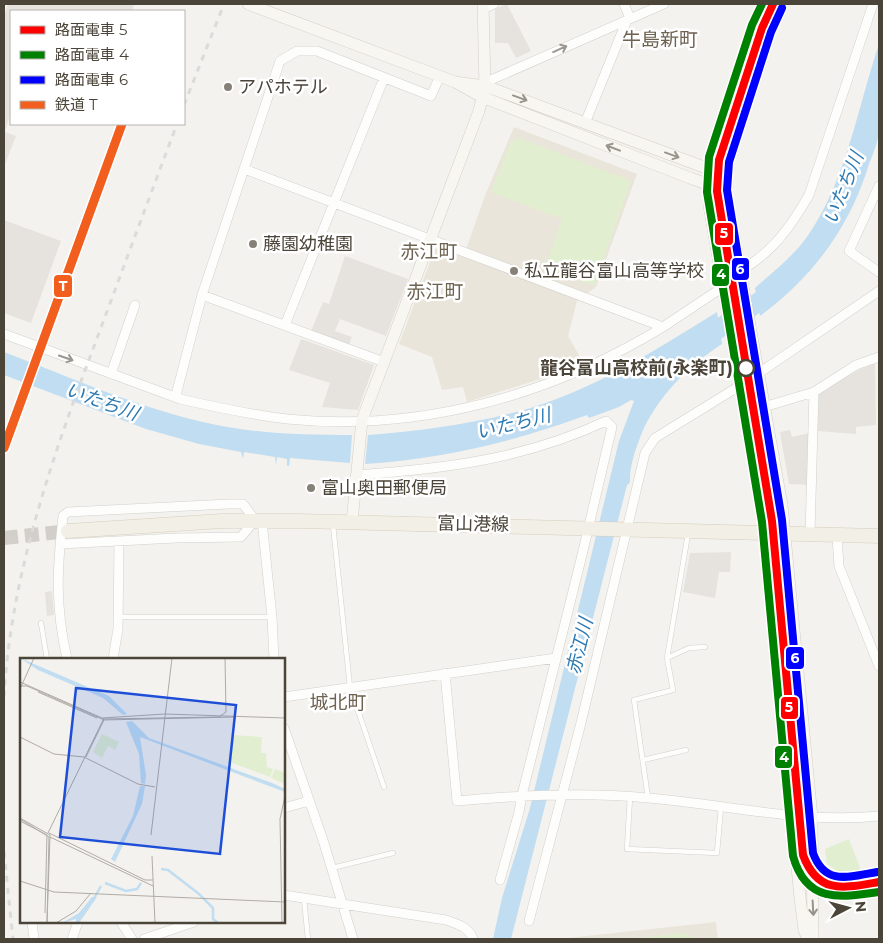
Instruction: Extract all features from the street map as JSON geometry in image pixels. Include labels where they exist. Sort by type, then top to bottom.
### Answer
[{"type":"main road","name":"富山港線","points":[[68,531],[109,527],[258,520],[592,527],[879,536]]},
{"type":"street","points":[[248,4],[455,82],[585,123],[712,170],[724,180]]},
{"type":"street","points":[[352,522],[361,426],[479,112],[484,91],[483,6],[494,4]]},
{"type":"street","points":[[585,123],[629,19],[624,4]]},
{"type":"street","points":[[484,91],[493,79],[664,4]]},
{"type":"street","points":[[765,4],[712,170],[709,184],[709,205],[747,412],[765,533],[804,930],[808,939]]},
{"type":"street","points":[[778,4],[725,162],[724,180],[744,284],[785,534],[812,817],[813,939]]},
{"type":"street","points":[[741,271],[772,249],[793,223],[809,195],[873,4]]},
{"type":"street","points":[[180,399],[176,395],[202,295],[280,61],[298,51],[317,51],[431,96],[440,76]]},
{"type":"street","points":[[286,325],[332,203],[384,78]]},
{"type":"street","points":[[484,91],[709,184],[724,180]]},
{"type":"street","points":[[244,169],[332,203],[432,238],[662,327]]},
{"type":"street","points":[[879,186],[849,251],[879,272]]},
{"type":"street","points":[[759,373],[879,291]]},
{"type":"street","points":[[4,334],[180,399],[238,412],[361,426],[470,408],[572,375],[626,350],[724,292]]},
{"type":"street","points":[[202,295],[384,362]]},
{"type":"street","points":[[111,374],[135,305]]},
{"type":"street","points":[[747,412],[814,392],[856,365],[879,357]]},
{"type":"street","points":[[529,921],[556,796],[645,453],[655,438],[741,386]]},
{"type":"street","points":[[810,534],[814,392]]},
{"type":"street","points":[[356,473],[413,471],[514,456],[574,436],[606,421],[612,427],[592,527],[556,658],[525,795],[500,880]]},
{"type":"street","points":[[67,658],[57,603],[63,516],[68,512],[229,504],[243,504],[258,520],[272,617],[274,658]]},
{"type":"street","points":[[60,544],[241,537],[258,520]]},
{"type":"street","points":[[837,536],[839,566],[879,666]]},
{"type":"street","points":[[113,658],[118,617],[119,541]]},
{"type":"street","points":[[285,697],[556,658]]},
{"type":"street","points":[[445,673],[457,801],[525,795],[630,797],[812,817],[861,818],[879,816]]},
{"type":"street","points":[[285,731],[332,868],[353,939]]},
{"type":"street","points":[[285,808],[309,800]]},
{"type":"street","points":[[285,895],[343,906],[446,920],[460,925],[471,933],[473,939]]},
{"type":"street","points":[[32,923],[34,939]]},
{"type":"street","points":[[72,939],[78,923]]},
{"type":"street","points":[[122,923],[132,939]]},
{"type":"street","points":[[144,939],[191,923]]},
{"type":"lane","points":[[332,521],[350,687],[384,787]]},
{"type":"lane","points":[[648,798],[634,700],[673,690],[666,658],[689,530]]},
{"type":"lane","points":[[118,617],[272,617]]},
{"type":"lane","points":[[41,623],[47,658]]},
{"type":"lane","points":[[666,658],[689,648],[705,647]]},
{"type":"lane","points":[[643,760],[686,750]]},
{"type":"lane","points":[[630,797],[627,849],[717,852],[721,807]]},
{"type":"lane","points":[[332,868],[393,854]]},
{"type":"lane","points":[[304,899],[308,939]]},
{"type":"shaded area","points":[[8,4],[134,4],[132,10],[10,10],[10,115],[5,132],[16,136],[4,167],[4,16]]},
{"type":"shaded area","points":[[507,4],[531,51],[516,58],[508,43],[495,43],[495,9]]},
{"type":"shaded area","name":"私立龍谷富山高等学校","points":[[514,127],[637,174],[596,287],[577,301],[568,336],[583,362],[550,376],[467,402],[463,387],[442,390],[432,357],[399,344],[435,249],[441,247],[464,255],[486,193]]},
{"type":"shaded area","points":[[4,220],[61,241],[31,323],[4,313]]},
{"type":"shaded area","points":[[345,256],[408,279],[386,336],[340,319],[335,331],[352,337],[349,345],[311,331],[323,302],[329,304]]},
{"type":"shaded area","points":[[301,339],[374,365],[358,410],[322,407],[330,383],[289,370]]},
{"type":"shaded area","points":[[875,363],[876,425],[856,427],[856,434],[817,431],[817,394]]},
{"type":"shaded area","points":[[790,430],[792,437],[810,433],[809,485],[789,484],[780,432]]},
{"type":"shaded area","points":[[731,552],[730,572],[719,572],[715,598],[683,592],[690,553]]},
{"type":"shaded area","points":[[52,591],[54,615],[47,616],[45,592]]},
{"type":"shaded area","points":[[716,922],[718,939],[559,939]]},
{"type":"green space","points":[[519,138],[631,181],[594,286],[545,266],[562,219],[491,192],[511,141]]},
{"type":"green space","points":[[849,839],[862,873],[839,872],[827,864],[825,849]]},
{"type":"green space","points":[[687,933],[694,939],[627,939]]},
{"type":"water","name":"いたち川","points":[[879,44],[880,120],[878,139],[861,187],[840,229],[813,267],[797,285],[760,316],[755,288],[784,263],[803,242],[822,212],[833,189],[850,141]]},
{"type":"water","name":"赤江川","points":[[717,312],[722,344],[686,372],[665,395],[647,421],[637,445],[631,466],[630,482],[627,485],[511,939],[493,939],[502,898],[530,808],[619,441],[634,401],[631,400],[619,407],[589,418],[587,415],[531,434],[478,448],[423,458],[365,464],[368,435],[452,426],[534,407],[606,377]]},
{"type":"water","name":"いたち川","points":[[4,352],[133,401],[185,418],[264,432],[352,435],[350,463],[290,458],[289,466],[287,466],[287,459],[277,457],[276,465],[275,457],[244,452],[243,459],[241,452],[199,444],[146,429],[4,375]]},
{"type":"waterway","name":"いたち川","points":[[699,342],[760,301],[778,286]]},
{"type":"tunnel","points":[[4,538],[68,531]]},
{"type":"railway","points":[[185,102],[224,4]]},
{"type":"railway","points":[[4,697],[8,650],[16,603],[26,557],[51,466],[177,125]]},
{"type":"railway","points":[[4,852],[13,939]]},
{"type":"tram line","name":"4","points":[[762,4],[752,25],[709,157],[707,192],[762,522],[793,856],[806,882],[815,890],[838,896],[879,892]]},
{"type":"tram line","name":"5","points":[[773,4],[762,28],[719,160],[717,191],[772,521],[803,855],[809,868],[824,883],[843,887],[879,882]]},
{"type":"tram line","name":"6","points":[[782,8],[771,32],[729,162],[727,190],[782,520],[813,853],[824,871],[831,875],[848,877],[877,872]]},
{"type":"rail line","name":"T","points":[[4,448],[122,125]]},
{"type":"place","name":"アパホテル","points":[[228,87]]},
{"type":"place","name":"藤園幼稚園","points":[[253,244]]},
{"type":"place","name":"私立龍谷富山高等学校","points":[[514,271]]},
{"type":"place","name":"龍谷富山高校前(永楽町)","points":[[746,368]]},
{"type":"place","name":"富山奥田郵便局","points":[[311,488]]},
{"type":"district","name":"牛島新町","points":[[660,39]]},
{"type":"district","name":"赤江町","points":[[429,251]]},
{"type":"district","name":"赤江町","points":[[435,291]]},
{"type":"district","name":"城北町","points":[[338,702]]}]
